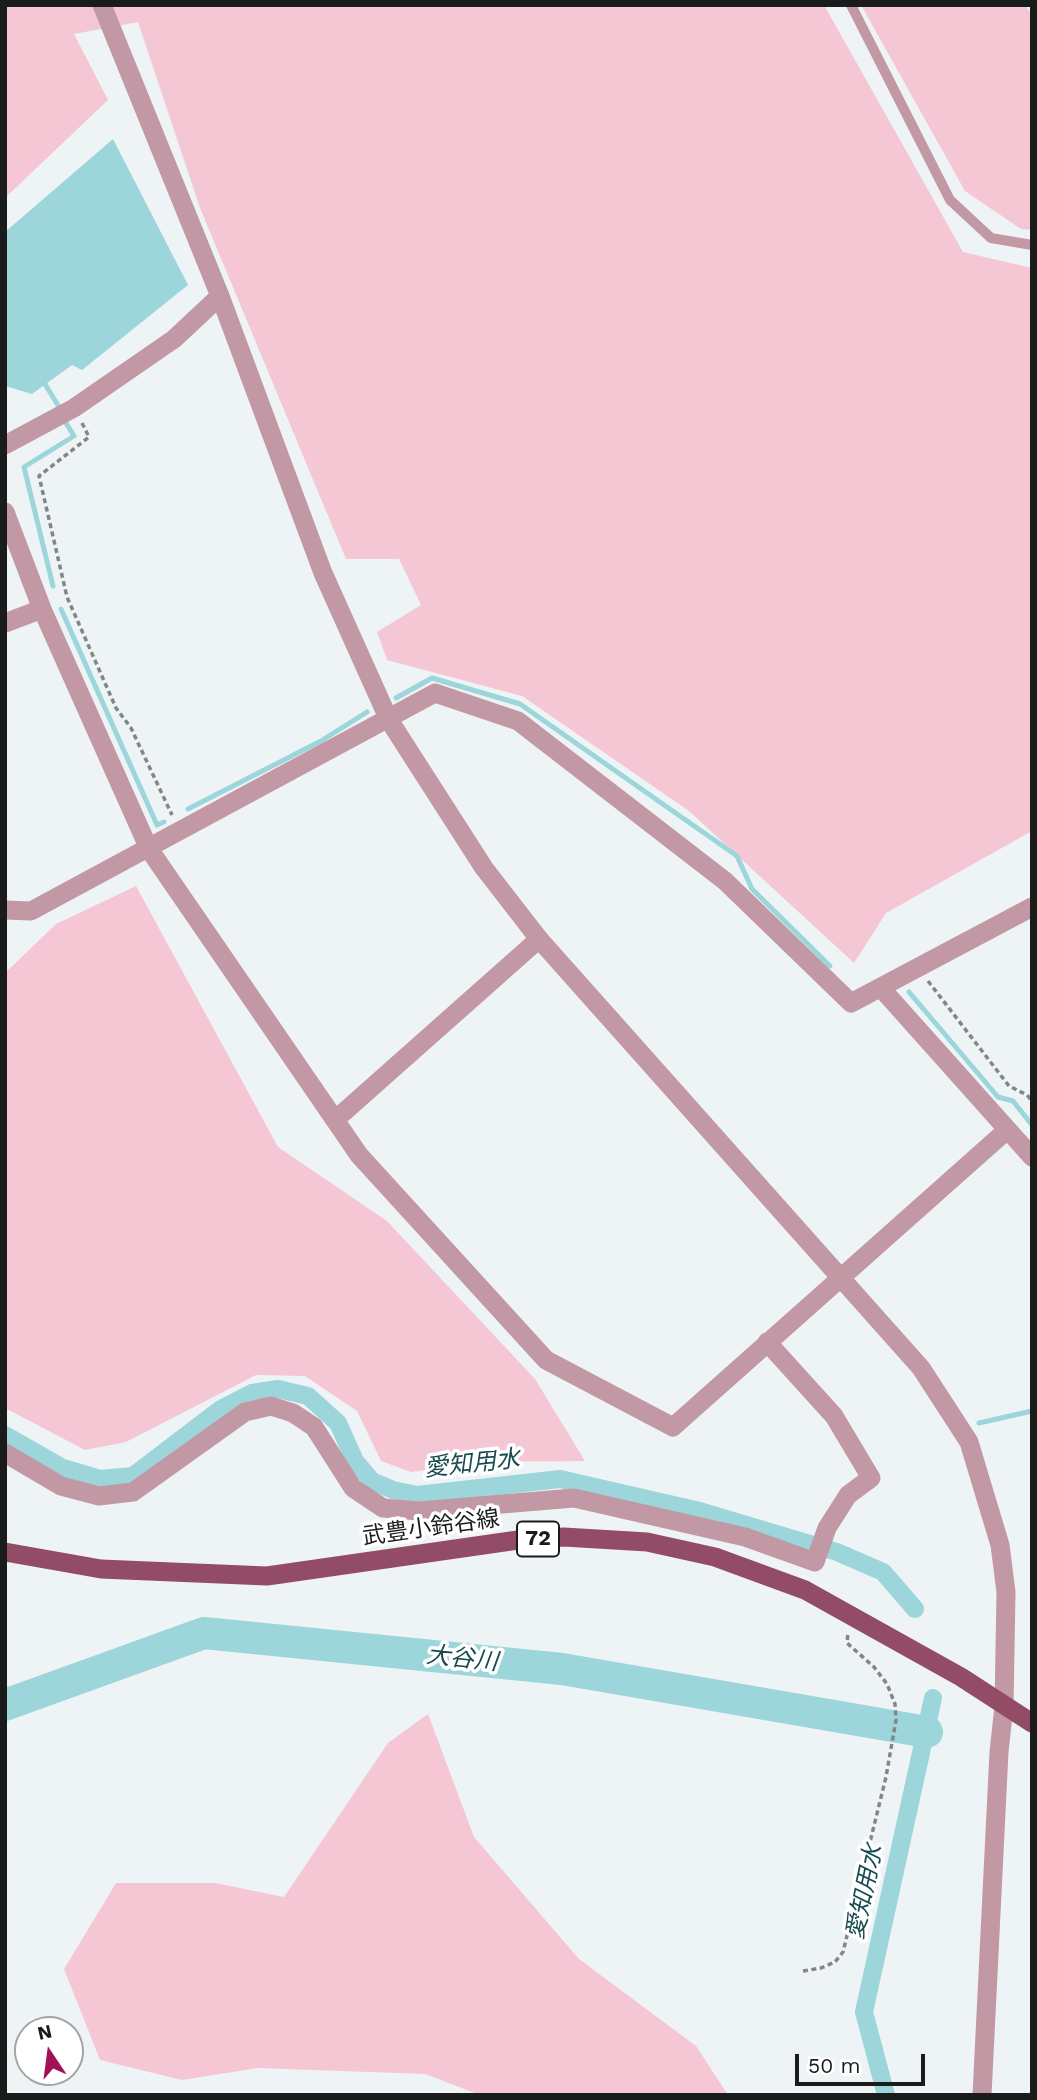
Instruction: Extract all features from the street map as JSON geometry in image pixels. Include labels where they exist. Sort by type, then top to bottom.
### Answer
[{"type":"main road","name":"武豊小鈴谷線","points":[[5,1552],[101,1569],[267,1576],[487,1543],[564,1537],[600,1537],[647,1542],[715,1557],[805,1590],[961,1677],[1032,1723]]},
{"type":"street","points":[[102,5],[220,296],[323,573],[389,720],[484,868],[539,939],[921,1368],[969,1442],[1000,1545],[1006,1592],[1004,1706],[995,1807],[982,2095]]},
{"type":"street","points":[[5,445],[74,408],[174,339],[220,296]]},
{"type":"street","points":[[5,512],[42,609],[149,849],[359,1155],[547,1360],[674,1427],[1006,1130]]},
{"type":"street","points":[[5,623],[42,609]]},
{"type":"street","points":[[5,910],[31,911],[435,693],[519,721],[725,881],[851,1003],[1032,907]]},
{"type":"street","points":[[335,1120],[539,939]]},
{"type":"street","points":[[881,988],[1032,1157]]},
{"type":"street","points":[[5,1453],[61,1486],[99,1496],[133,1492],[245,1412],[271,1406],[293,1413],[314,1427],[353,1488],[383,1508],[419,1511],[574,1498],[745,1537],[815,1562],[824,1534],[848,1495],[871,1478],[834,1416],[767,1342]]},
{"type":"lane","points":[[851,5],[950,200],[991,238],[1032,245]]},
{"type":"path","points":[[74,408],[89,437],[39,476],[67,597],[116,708],[131,728],[180,832]]},
{"type":"path","points":[[918,968],[1009,1086],[1027,1095],[1032,1101]]},
{"type":"path","points":[[803,1971],[835,1962],[843,1952],[886,1777],[896,1720],[895,1704],[887,1684],[874,1667],[846,1643],[846,1636],[855,1618]]},
{"type":"shaded area","points":[[5,5],[824,5],[963,252],[1032,268],[1032,831],[886,913],[854,963],[689,811],[522,696],[387,660],[377,632],[421,605],[399,559],[346,559],[200,208],[138,22],[74,34],[108,100],[5,198]]},
{"type":"shaded area","points":[[861,5],[1026,5],[1032,17],[1032,230],[1021,229],[965,191]]},
{"type":"shaded area","points":[[136,886],[278,1147],[387,1221],[535,1379],[585,1461],[480,1462],[411,1472],[381,1461],[357,1411],[305,1376],[256,1375],[126,1442],[85,1450],[5,1408],[5,973],[56,924]]},
{"type":"shaded area","points":[[428,1714],[474,1837],[579,1959],[696,2046],[728,2095],[480,2095],[425,2074],[258,2068],[182,2080],[100,2060],[64,1969],[116,1883],[215,1883],[284,1897],[388,1743]]},
{"type":"water","points":[[113,139],[188,285],[82,370],[72,365],[32,394],[5,386],[5,232]]},
{"type":"waterway","points":[[45,384],[59,407]]},
{"type":"waterway","points":[[53,586],[24,467],[74,436],[66,423]]},
{"type":"waterway","points":[[61,609],[157,825],[164,822]]},
{"type":"waterway","points":[[396,698],[432,678],[520,704],[737,856],[752,889],[830,966]]},
{"type":"waterway","points":[[188,809],[321,741],[367,712]]},
{"type":"waterway","points":[[909,992],[998,1097],[1013,1101],[1032,1125]]},
{"type":"waterway","name":"愛知用水","points":[[5,1435],[63,1468],[100,1479],[133,1476],[221,1409],[252,1393],[278,1389],[308,1396],[338,1423],[355,1461],[372,1481],[393,1490],[417,1495],[560,1479],[700,1511],[837,1552],[883,1572],[915,1609]]},
{"type":"waterway","points":[[979,1423],[1032,1411]]},
{"type":"waterway","name":"大谷川","points":[[5,1705],[204,1633],[562,1669],[927,1732]]},
{"type":"waterway","name":"愛知用水","points":[[886,2095],[864,2012],[933,1698]]}]
